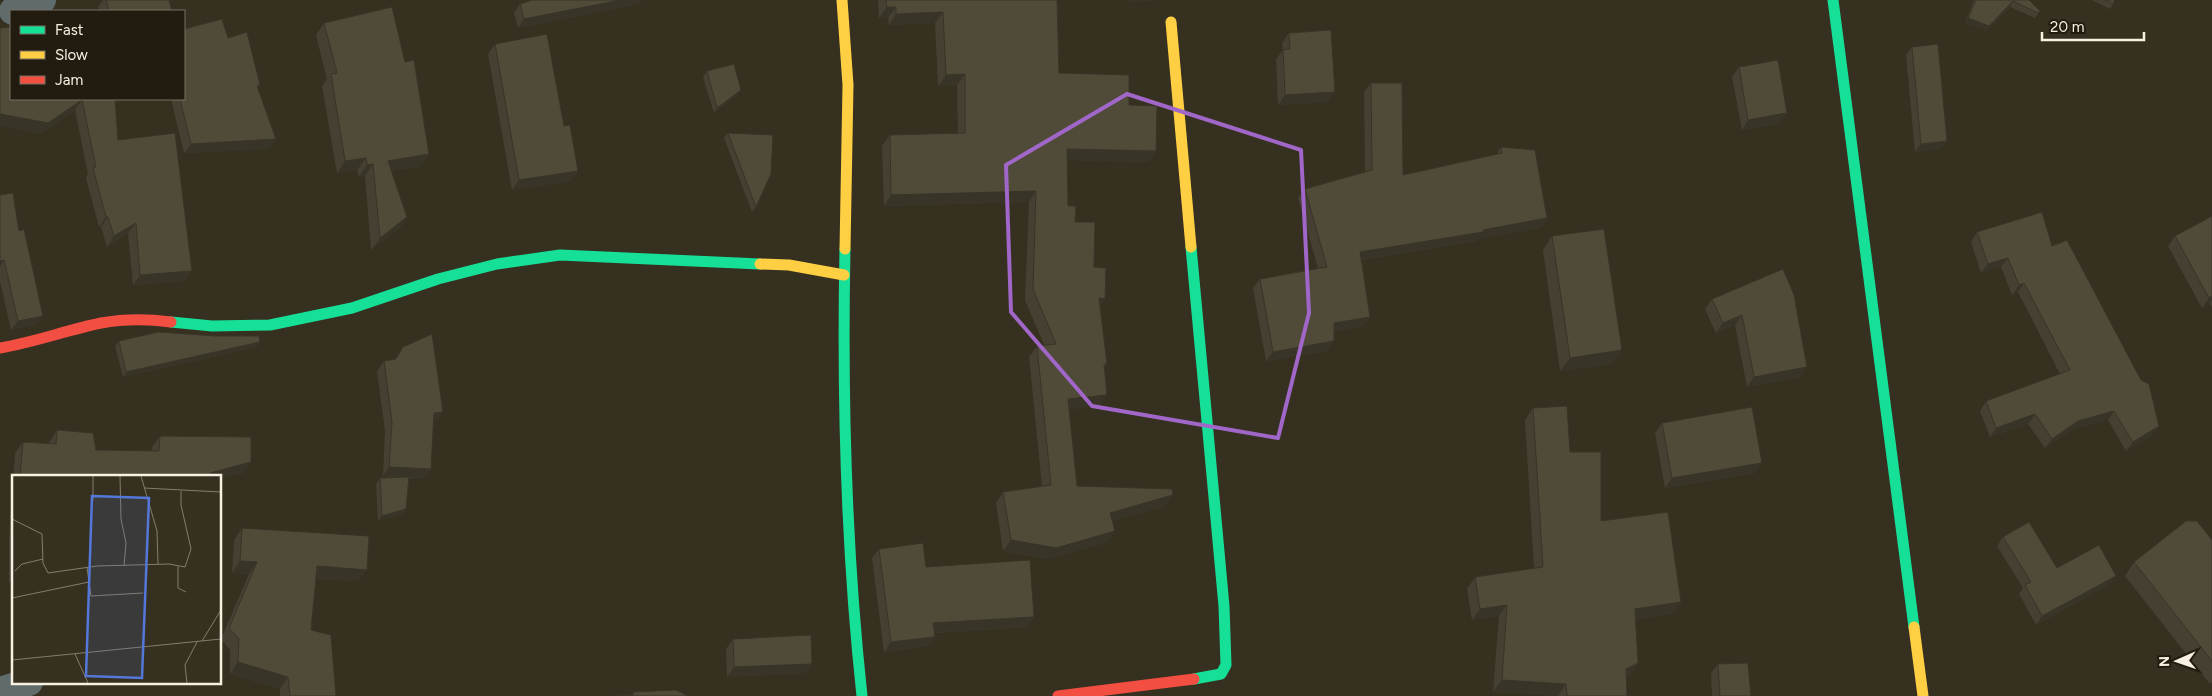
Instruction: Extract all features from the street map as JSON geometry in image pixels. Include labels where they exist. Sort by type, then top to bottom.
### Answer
[{"type":"street","points":[[17,10],[42,0]]},
{"type":"street","points":[[842,0],[848,85],[843,361],[852,604],[862,696]]},
{"type":"street","points":[[1833,0],[1924,696]]},
{"type":"street","points":[[1058,696],[1208,678],[1220,674],[1226,665],[1224,606],[1170,22]]},
{"type":"street","points":[[0,348],[31,343],[102,323],[155,320],[212,326],[270,325],[352,308],[438,279],[497,264],[560,255],[789,265],[844,275]]},
{"type":"street","points":[[0,691],[23,684]]},
{"type":"highlighted area","points":[[1127,94],[1301,150],[1309,313],[1278,438],[1092,406],[1011,312],[1006,165]]},
{"type":"building","points":[[106,0],[169,0],[172,10],[109,10]]},
{"type":"building","points":[[532,0],[621,0],[524,19],[520,4]]},
{"type":"building","points":[[886,0],[1057,0],[1059,73],[1129,75],[1129,105],[1157,106],[1156,151],[1067,149],[1068,206],[1076,206],[1075,222],[1095,222],[1094,267],[1106,268],[1105,299],[1099,298],[1107,364],[1104,364],[1107,395],[1068,399],[1077,486],[1172,489],[1173,495],[1110,513],[1115,531],[1056,548],[1011,540],[1003,492],[1051,485],[1037,346],[1056,344],[1033,289],[1036,191],[891,195],[890,135],[965,133],[965,74],[946,75],[943,12],[896,14],[896,7],[887,7]]},
{"type":"building","points":[[1976,0],[2029,0],[2040,11],[2038,13],[2013,1],[1989,26],[1968,18]]},
{"type":"building","points":[[2105,0],[2115,0],[2113,4]]},
{"type":"building","points":[[392,7],[405,62],[414,60],[429,154],[388,161],[407,217],[380,238],[373,164],[367,165],[366,158],[345,161],[331,74],[337,73],[324,23]]},
{"type":"building","points":[[222,19],[228,38],[247,32],[260,85],[257,86],[276,139],[191,144],[180,100],[185,100],[185,29]]},
{"type":"building","points":[[10,27],[10,100],[82,100],[48,123],[0,114],[0,28]]},
{"type":"building","points":[[1331,30],[1335,92],[1285,95],[1283,50],[1290,49],[1289,33]]},
{"type":"building","points":[[547,34],[564,126],[570,125],[578,171],[519,180],[495,44]]},
{"type":"building","points":[[1938,44],[1947,141],[1921,144],[1912,47]]},
{"type":"building","points":[[1778,60],[1787,113],[1748,120],[1739,67]]},
{"type":"building","points":[[734,64],[741,90],[717,108],[707,71]]},
{"type":"building","points":[[1371,83],[1402,83],[1403,175],[1502,153],[1501,147],[1535,150],[1547,218],[1483,230],[1483,232],[1360,252],[1370,317],[1334,323],[1334,341],[1273,352],[1260,279],[1327,267],[1305,189],[1372,170]]},
{"type":"building","points":[[82,100],[115,100],[118,140],[175,133],[192,271],[140,275],[136,223],[114,236],[108,217],[106,217],[93,168],[96,167]]},
{"type":"building","points":[[728,133],[773,135],[771,174],[756,207]]},
{"type":"building","points":[[13,193],[19,231],[24,229],[43,316],[18,321],[4,260],[0,261],[0,195]]},
{"type":"building","points":[[2042,212],[2052,246],[2067,240],[2141,380],[2149,384],[2159,426],[2133,442],[2114,411],[2078,421],[2052,439],[2035,414],[1996,428],[1986,401],[2070,370],[2024,283],[2019,285],[2008,258],[1988,264],[1977,232]]},
{"type":"building","points":[[2212,216],[2212,296],[2209,298],[2175,236]]},
{"type":"building","points":[[1604,229],[1622,350],[1570,358],[1552,236]]},
{"type":"building","points":[[1783,269],[1794,295],[1807,367],[1754,377],[1742,315],[1723,323],[1712,299]]},
{"type":"building","points":[[158,332],[216,336],[259,336],[260,342],[126,372],[119,341]]},
{"type":"building","points":[[432,334],[443,412],[434,413],[431,469],[389,467],[392,422],[384,361],[396,359],[403,347]]},
{"type":"building","points":[[1567,406],[1570,452],[1601,452],[1601,521],[1668,512],[1681,602],[1635,609],[1638,663],[1626,669],[1627,696],[1567,696],[1566,684],[1502,680],[1507,605],[1480,609],[1475,577],[1543,567],[1533,408]]},
{"type":"building","points":[[1752,407],[1762,463],[1672,478],[1662,423]]},
{"type":"building","points":[[57,430],[93,433],[96,450],[159,451],[160,436],[251,437],[251,462],[210,473],[210,475],[20,475],[23,442],[56,444]]},
{"type":"building","points":[[409,477],[406,509],[382,516],[380,478]]},
{"type":"building","points":[[2186,521],[2197,521],[2212,540],[2212,661],[2134,562]]},
{"type":"building","points":[[2029,522],[2057,568],[2099,545],[2116,576],[2042,616],[2025,585],[2031,582],[2003,537]]},
{"type":"building","points":[[242,528],[369,536],[367,570],[317,566],[311,630],[331,635],[336,696],[290,696],[288,677],[238,662],[239,639],[229,628],[257,562],[240,561]]},
{"type":"building","points":[[923,543],[926,567],[1030,560],[1034,617],[933,623],[935,637],[891,642],[879,549]]},
{"type":"building","points":[[811,635],[812,664],[734,667],[733,639]]},
{"type":"building","points":[[1748,663],[1751,696],[1720,696],[1718,664]]},
{"type":"building","points":[[676,690],[688,696],[613,696],[633,695],[633,692]]},
{"type":"traffic: fast","points":[[1833,0],[1914,627]]},
{"type":"traffic: fast","points":[[1191,247],[1224,606],[1226,665],[1221,674],[1194,679]]},
{"type":"traffic: fast","points":[[845,249],[846,473],[852,585],[862,696]]},
{"type":"traffic: fast","points":[[171,322],[212,326],[270,325],[352,308],[438,279],[497,264],[560,255],[760,264]]},
{"type":"traffic: slow","points":[[842,0],[848,85],[845,249]]},
{"type":"traffic: slow","points":[[1171,22],[1191,247]]},
{"type":"traffic: slow","points":[[760,264],[789,265],[844,275]]},
{"type":"traffic: slow","points":[[1914,627],[1923,696]]},
{"type":"traffic: jam","points":[[0,348],[109,322],[136,320],[171,322]]},
{"type":"traffic: jam","points":[[1058,696],[1194,679]]}]
